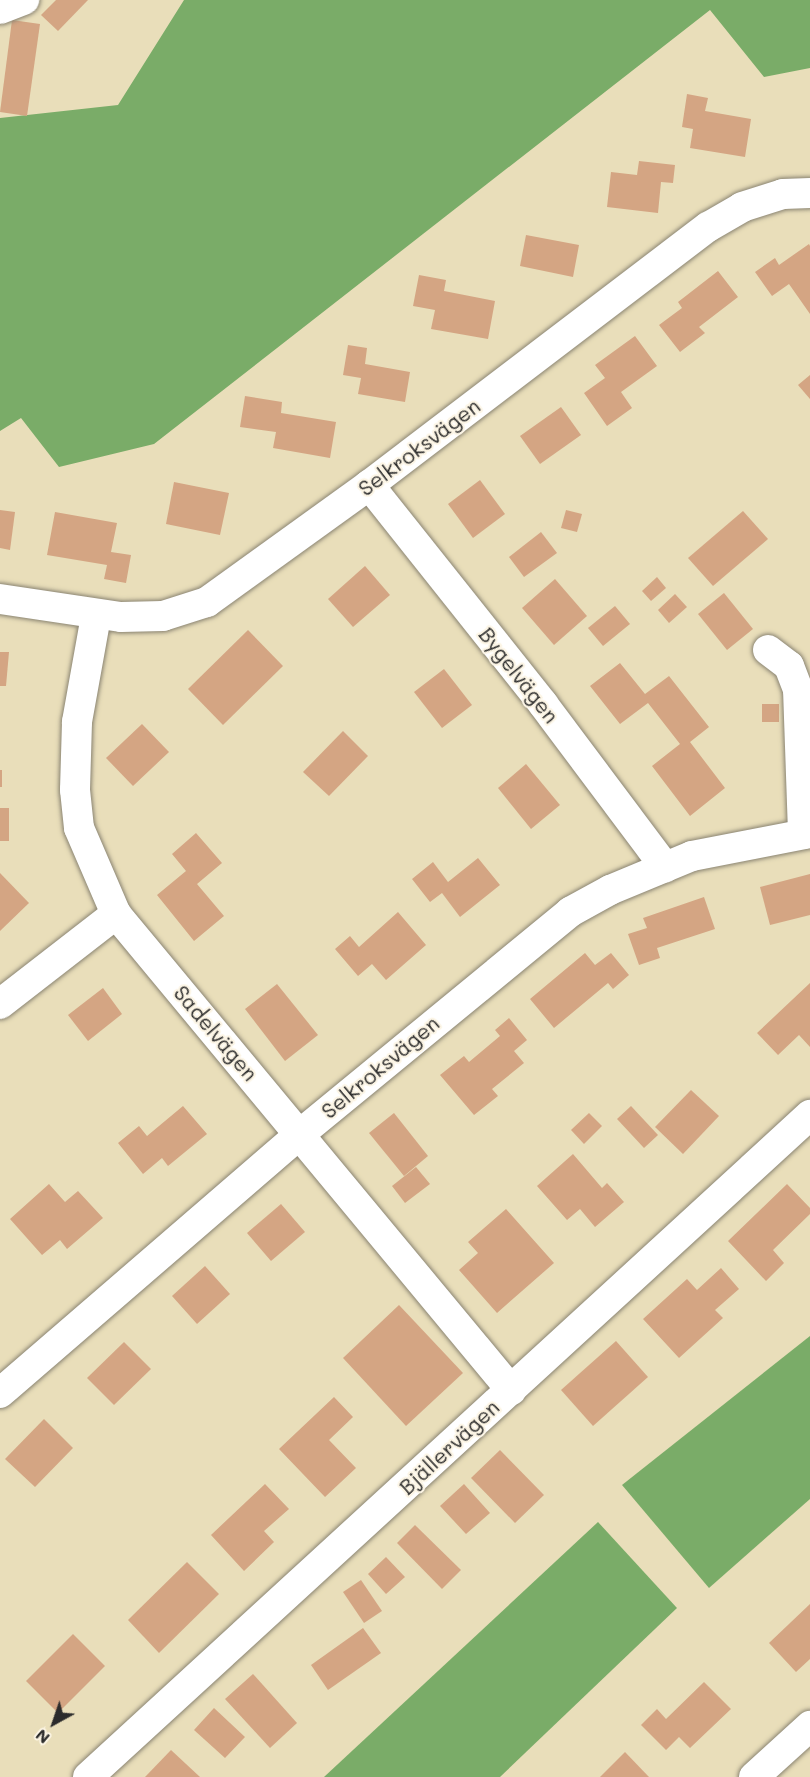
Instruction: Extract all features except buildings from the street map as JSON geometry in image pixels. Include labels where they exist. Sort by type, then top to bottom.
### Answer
[{"type":"street","points":[[0,9],[24,0]]},
{"type":"street","name":"Selkroksvägen","points":[[0,599],[96,616],[163,616],[207,602],[369,485],[708,227],[742,207],[783,194],[810,193]]},
{"type":"street","name":"Bygelvägen","points":[[369,485],[543,704],[665,867]]},
{"type":"street","name":"Sadelvägen","points":[[96,616],[78,722],[75,790],[79,828],[116,914],[511,1390]]},
{"type":"street","points":[[768,650],[789,666],[798,689],[806,833]]},
{"type":"street","name":"Selkroksvägen","points":[[0,1393],[300,1134],[539,934],[610,890],[692,856],[806,833]]},
{"type":"street","points":[[0,1004],[116,914]]},
{"type":"street","name":"Bjällervägen","points":[[88,1777],[810,1115]]},
{"type":"street","points":[[754,1777],[810,1726]]},
{"type":"green space","points":[[184,0],[810,0],[810,68],[764,77],[710,10],[154,444],[59,467],[21,418],[0,431],[0,118],[118,105]]},
{"type":"green space","points":[[810,1336],[810,1499],[709,1588],[622,1485]]},
{"type":"green space","points":[[598,1522],[677,1608],[500,1777],[324,1777]]}]
